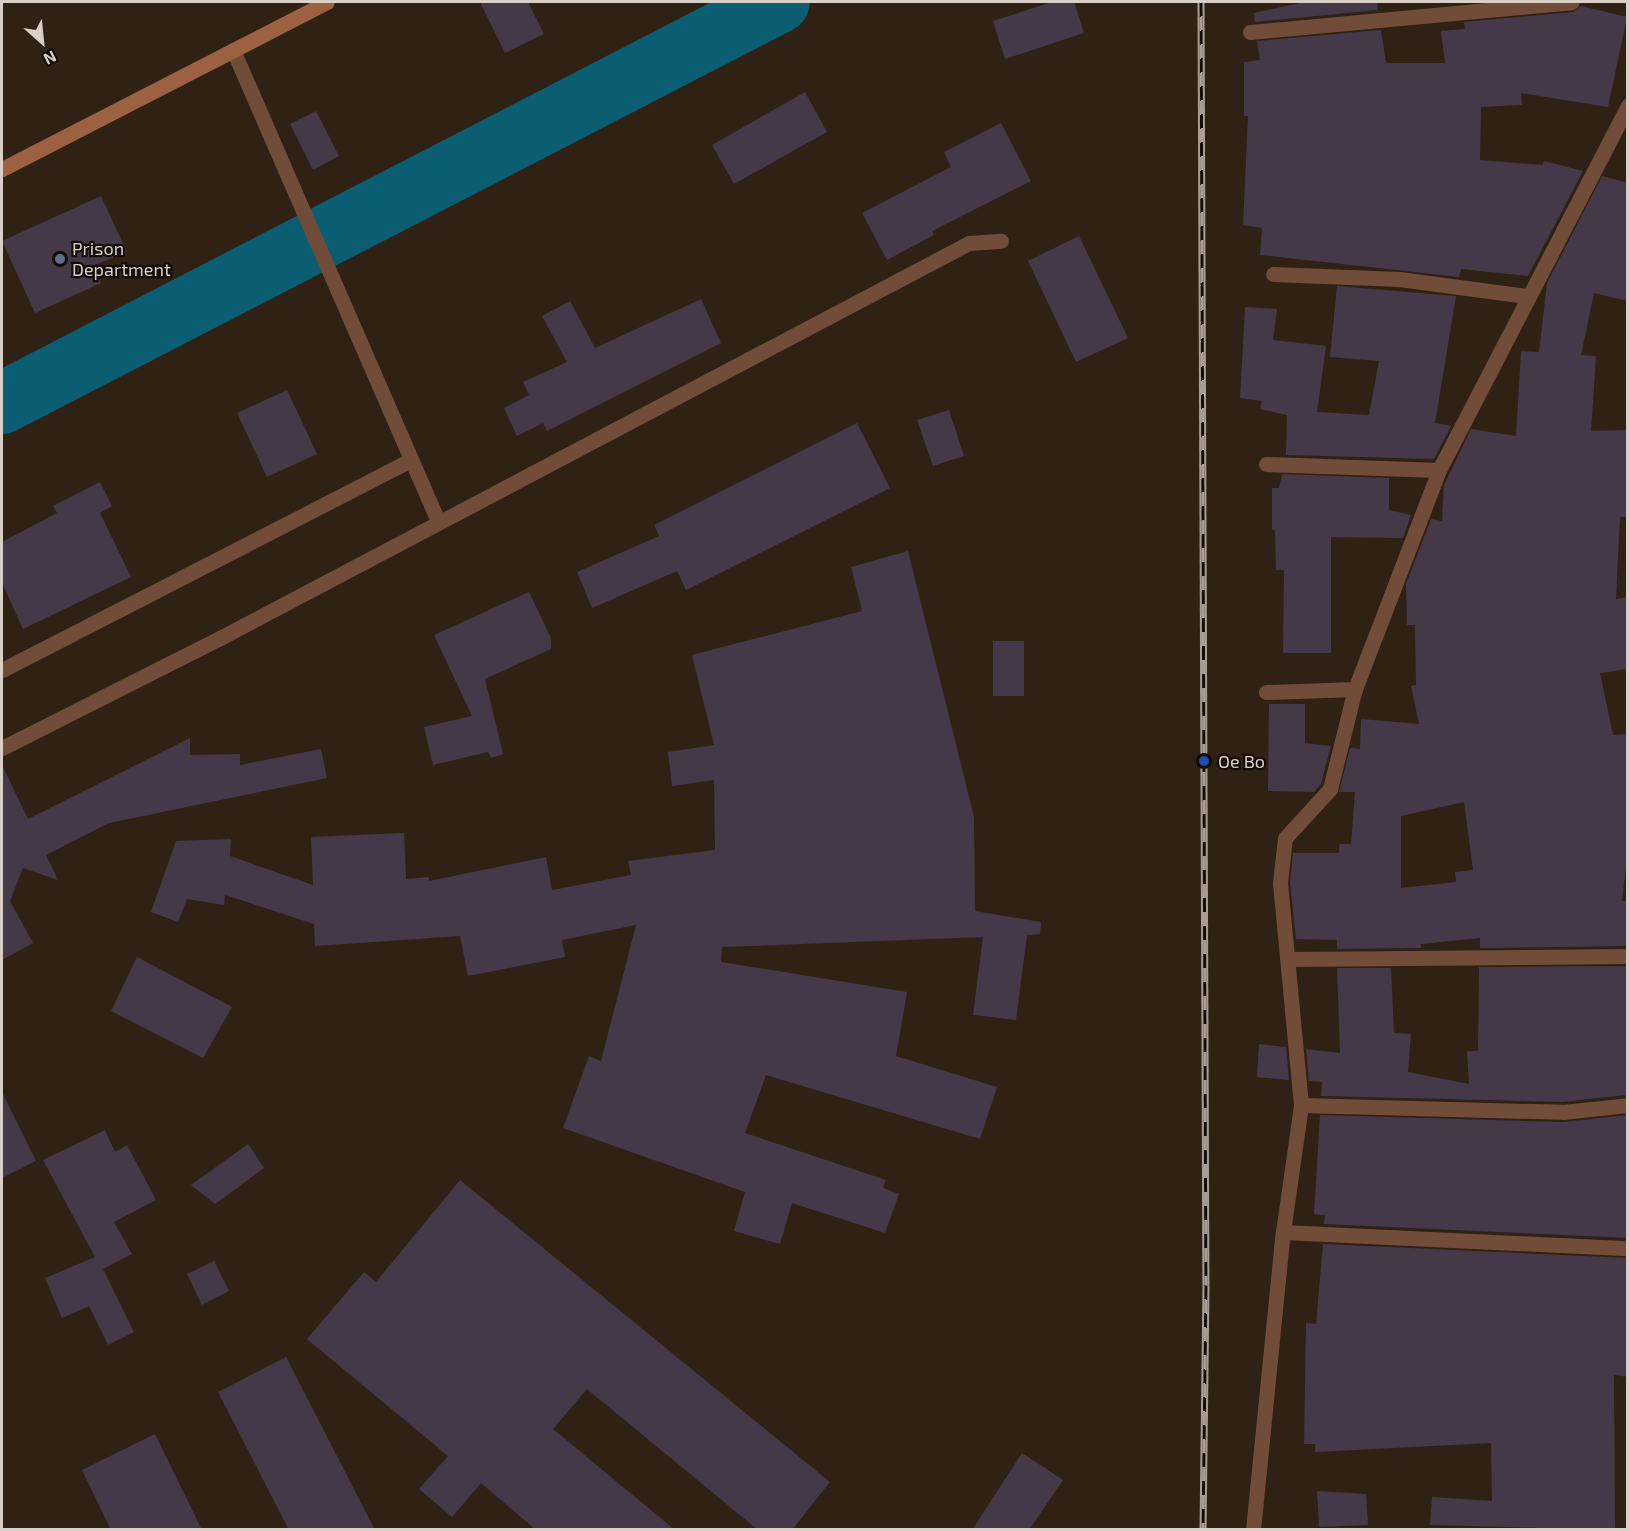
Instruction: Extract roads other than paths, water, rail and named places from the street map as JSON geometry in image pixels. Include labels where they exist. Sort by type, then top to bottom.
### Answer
[{"type":"street","points":[[2,169],[327,2]]},
{"type":"street","points":[[1250,32],[1572,2]]},
{"type":"street","points":[[233,50],[438,521]]},
{"type":"street","points":[[1253,1530],[1283,1232],[1301,1105],[1289,959],[1280,883],[1285,838],[1330,789],[1355,688],[1439,470],[1527,296],[1628,105]]},
{"type":"street","points":[[2,748],[969,243],[1001,241]]},
{"type":"street","points":[[1273,274],[1399,279],[1527,296]]},
{"type":"street","points":[[2,670],[411,460]]},
{"type":"street","points":[[1266,464],[1439,470]]},
{"type":"street","points":[[1266,692],[1355,688]]},
{"type":"street","points":[[1289,959],[1628,956]]},
{"type":"street","points":[[1301,1105],[1563,1112],[1628,1106]]},
{"type":"street","points":[[1283,1232],[1628,1248]]},
{"type":"waterway","points":[[2,403],[779,2]]},
{"type":"railway","points":[[1201,2],[1206,1285],[1203,1530]]},
{"type":"place","name":"Prison Department","points":[[60,259]]},
{"type":"place","name":"Oe Bo","points":[[1204,761]]}]
